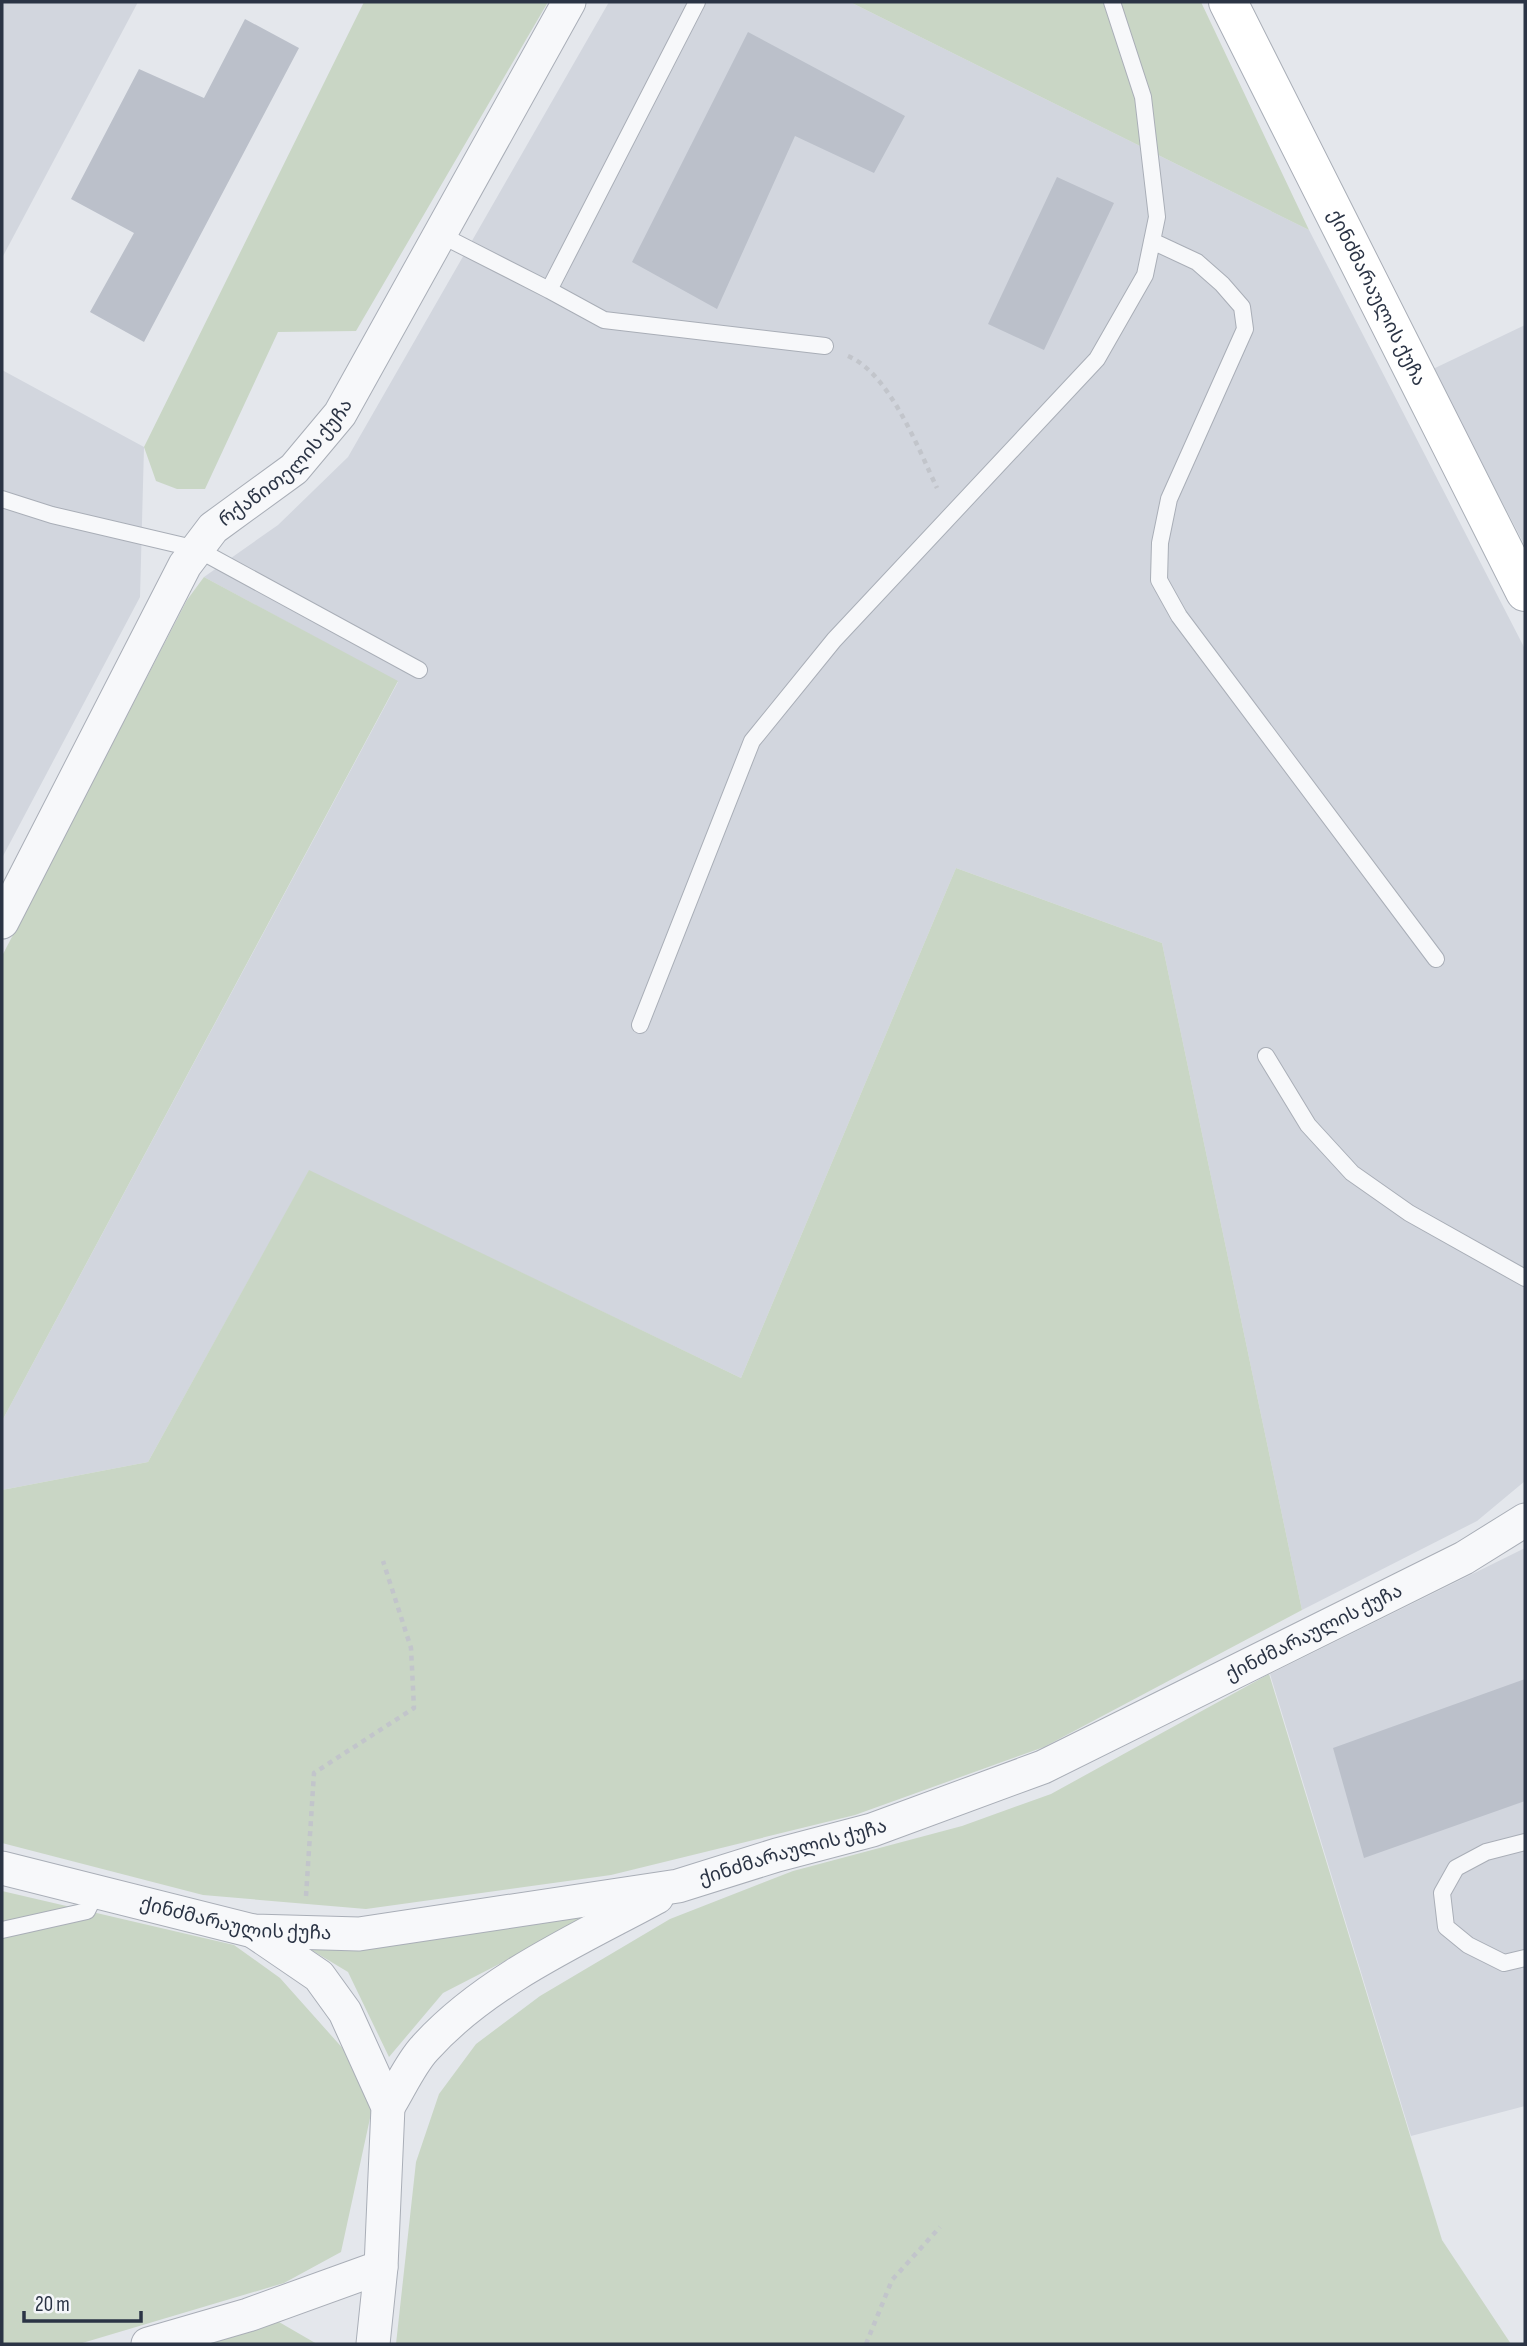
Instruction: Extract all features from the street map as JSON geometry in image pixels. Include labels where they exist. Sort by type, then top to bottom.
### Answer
[{"type":"main road","name":"ქინძმარაულის ქუჩა","points":[[1228,2],[1525,592]]},
{"type":"street","name":"რქაწითელის ქუჩა","points":[[2,922],[185,565],[213,528],[294,469],[340,414],[569,2]]},
{"type":"street","name":"ქინძმარაულის ქუჩა","points":[[2,1868],[253,1931],[359,1934],[678,1886],[777,1855],[872,1830],[1043,1767],[1464,1558],[1525,1520]]},
{"type":"street","points":[[388,2107],[424,2049],[467,2008],[543,1959],[678,1886]]},
{"type":"street","points":[[253,1931],[319,1976],[345,2012],[388,2107],[381,2267],[373,2344]]},
{"type":"street","points":[[148,2344],[248,2315],[381,2267]]},
{"type":"lane","points":[[549,290],[697,2]]},
{"type":"lane","points":[[640,1025],[752,741],[834,640],[1097,359],[1145,275],[1157,217],[1143,97],[1112,2]]},
{"type":"lane","points":[[439,234],[604,320],[825,346]]},
{"type":"lane","points":[[1152,242],[1197,262],[1222,284],[1242,307],[1245,329],[1169,499],[1160,543],[1158,580],[1179,616],[1436,958]]},
{"type":"lane","points":[[2,499],[52,515],[197,549],[419,670]]},
{"type":"lane","points":[[1266,1056],[1308,1125],[1352,1173],[1409,1213],[1525,1278]]},
{"type":"lane","points":[[1525,1842],[1486,1852],[1456,1868],[1442,1894],[1447,1927],[1468,1945],[1504,1963],[1525,1958]]},
{"type":"lane","points":[[2,1930],[87,1911],[97,1891]]},
{"type":"path","points":[[825,346],[858,361],[897,402],[950,516]]},
{"type":"path","points":[[304,1932],[314,1773],[414,1708],[411,1648],[383,1561]]},
{"type":"path","points":[[866,2344],[892,2280],[940,2227]]},
{"type":"shaded area","points":[[2,2],[138,2],[2,258]]},
{"type":"shaded area","points":[[609,2],[850,2],[1309,230],[1525,649],[1525,1481],[1477,1521],[1302,1610],[1162,943],[956,868],[741,1378],[309,1171],[148,1462],[2,1490],[2,1421],[398,682],[204,577],[278,525],[348,457]]},
{"type":"shaded area","points":[[1525,325],[1525,546],[1433,369]]},
{"type":"shaded area","points":[[2,370],[144,447],[140,597],[2,858]]},
{"type":"shaded area","points":[[1525,1548],[1525,2106],[1411,2136],[1270,1674]]},
{"type":"green space","points":[[364,2],[548,2],[356,331],[278,332],[205,489],[177,489],[156,481],[144,447]]},
{"type":"green space","points":[[850,2],[1201,2],[1309,230]]},
{"type":"green space","points":[[204,577],[398,681],[2,1421],[2,956],[187,600]]},
{"type":"green space","points":[[956,868],[1162,943],[1302,1610],[1044,1747],[855,1815],[611,1875],[366,1909],[203,1895],[2,1843],[2,1490],[148,1462],[309,1170],[741,1378]]},
{"type":"green space","points":[[1269,1674],[1442,2240],[1511,2344],[396,2344],[416,2162],[439,2094],[476,2044],[540,1996],[670,1919],[793,1871],[962,1826],[1051,1794]]},
{"type":"green space","points":[[2,1891],[234,1945],[280,1978],[346,2052],[372,2109],[341,2252],[284,2283],[79,2344],[2,2344]]},
{"type":"green space","points":[[614,1905],[443,1993],[389,2057],[348,1972],[308,1948]]},
{"type":"green space","points":[[279,2322],[317,2344],[209,2344]]},
{"type":"building","points":[[245,19],[299,48],[144,342],[90,312],[134,233],[71,199],[139,69],[204,98]]},
{"type":"building","points":[[748,32],[905,116],[874,173],[795,136],[717,309],[632,262]]},
{"type":"building","points":[[1057,177],[1114,203],[1044,350],[988,324]]},
{"type":"building","points":[[1525,1679],[1525,1801],[1364,1858],[1333,1748]]}]
